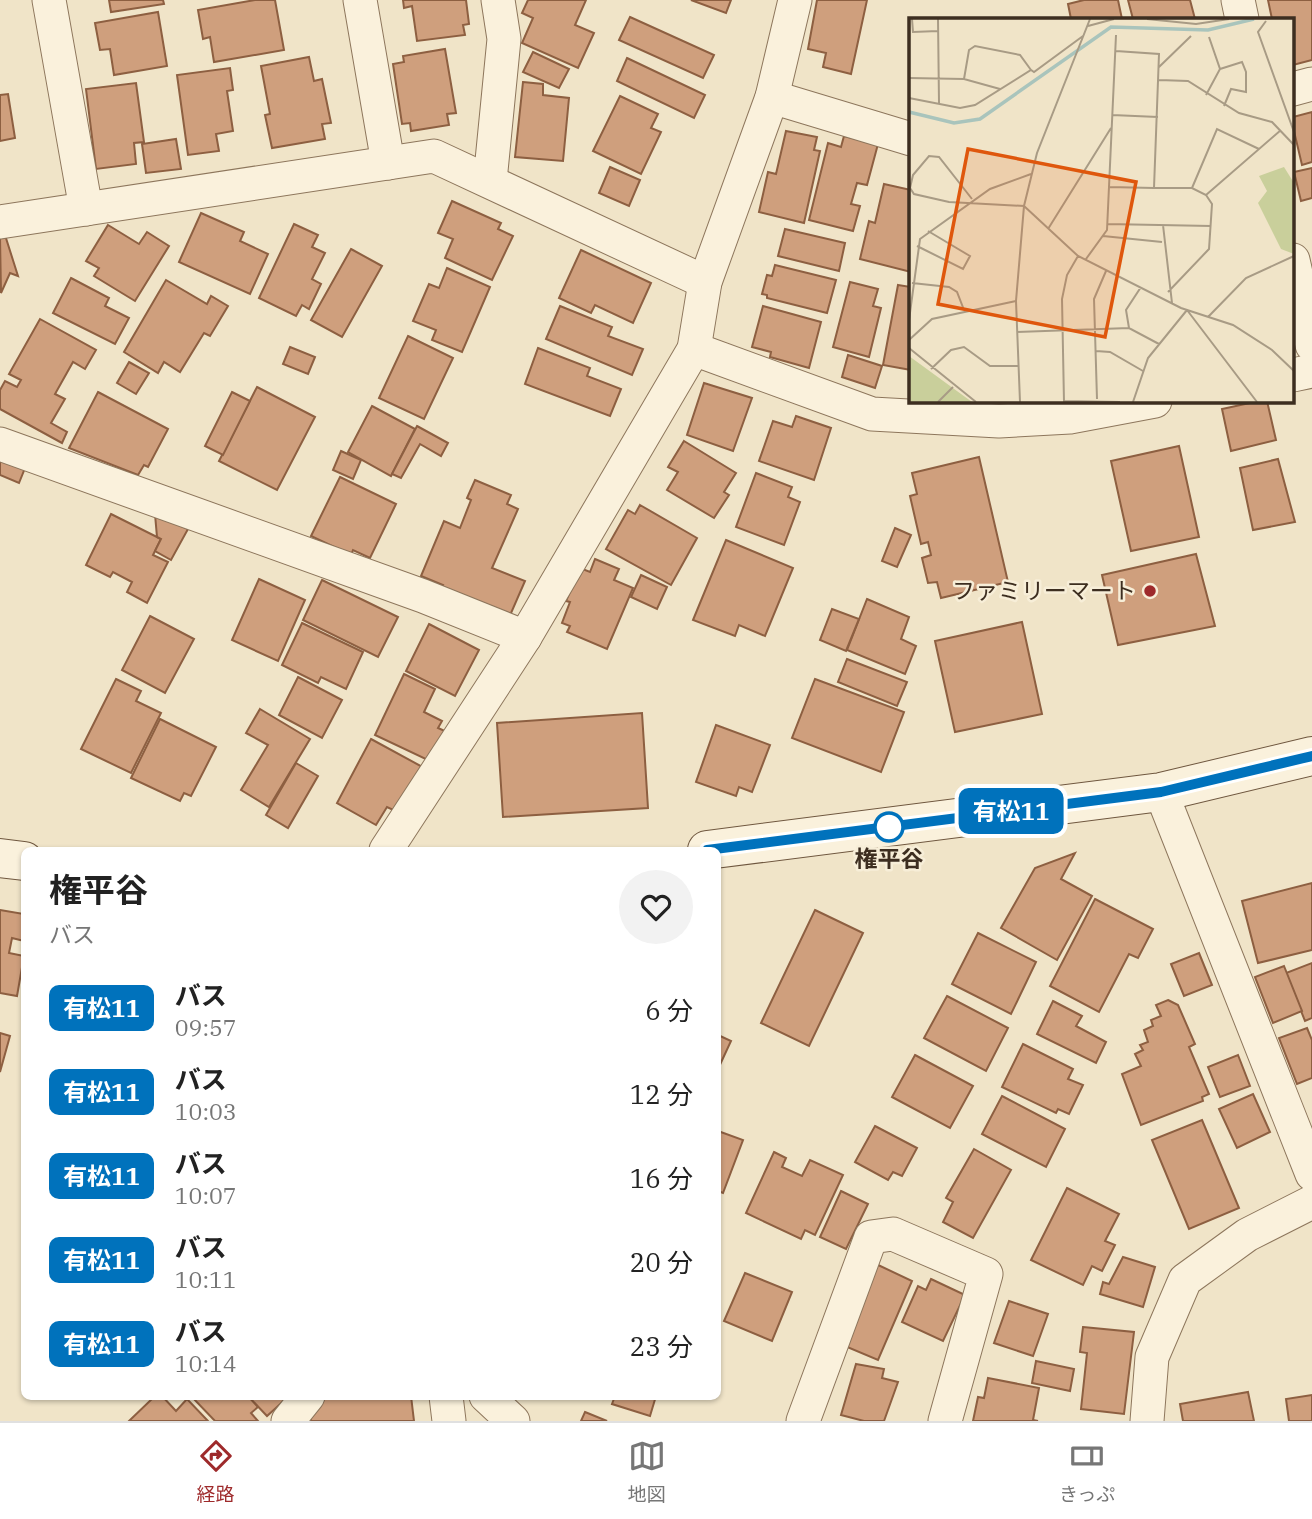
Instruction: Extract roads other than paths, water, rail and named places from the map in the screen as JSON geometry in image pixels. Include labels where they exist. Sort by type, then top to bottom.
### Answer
[{"type":"main road","points":[[721,848],[1161,792],[1312,756]]},
{"type":"main road","points":[[0,858],[21,861]]},
{"type":"street","points":[[49,0],[86,209]]},
{"type":"street","points":[[360,0],[388,163]]},
{"type":"street","points":[[490,181],[504,39],[498,0]]},
{"type":"street","points":[[388,847],[525,637],[694,349],[705,282],[772,97],[795,0]]},
{"type":"street","points":[[1238,0],[1242,18]]},
{"type":"street","points":[[1294,89],[1312,84]]},
{"type":"street","points":[[772,97],[909,138]]},
{"type":"street","points":[[0,222],[434,156],[705,282]]},
{"type":"street","points":[[1294,264],[1312,345]]},
{"type":"street","points":[[694,349],[872,414],[999,421],[1070,417],[1150,402]]},
{"type":"street","points":[[1294,375],[1312,371]]},
{"type":"street","points":[[0,444],[422,596],[525,637]]},
{"type":"street","points":[[1161,792],[1312,1174]]},
{"type":"street","points":[[1147,1421],[1152,1357],[1185,1280],[1247,1235],[1312,1202]]},
{"type":"street","points":[[803,1421],[871,1237],[893,1234],[986,1274],[945,1421]]},
{"type":"street","points":[[288,1421],[305,1400]]},
{"type":"street","points":[[446,1400],[449,1421]]},
{"type":"street","points":[[490,1400],[513,1421]]},
{"type":"place","name":"ファミリーマート","points":[[1150,591]]},
{"type":"place","name":"権平谷","points":[[889,827]]}]
